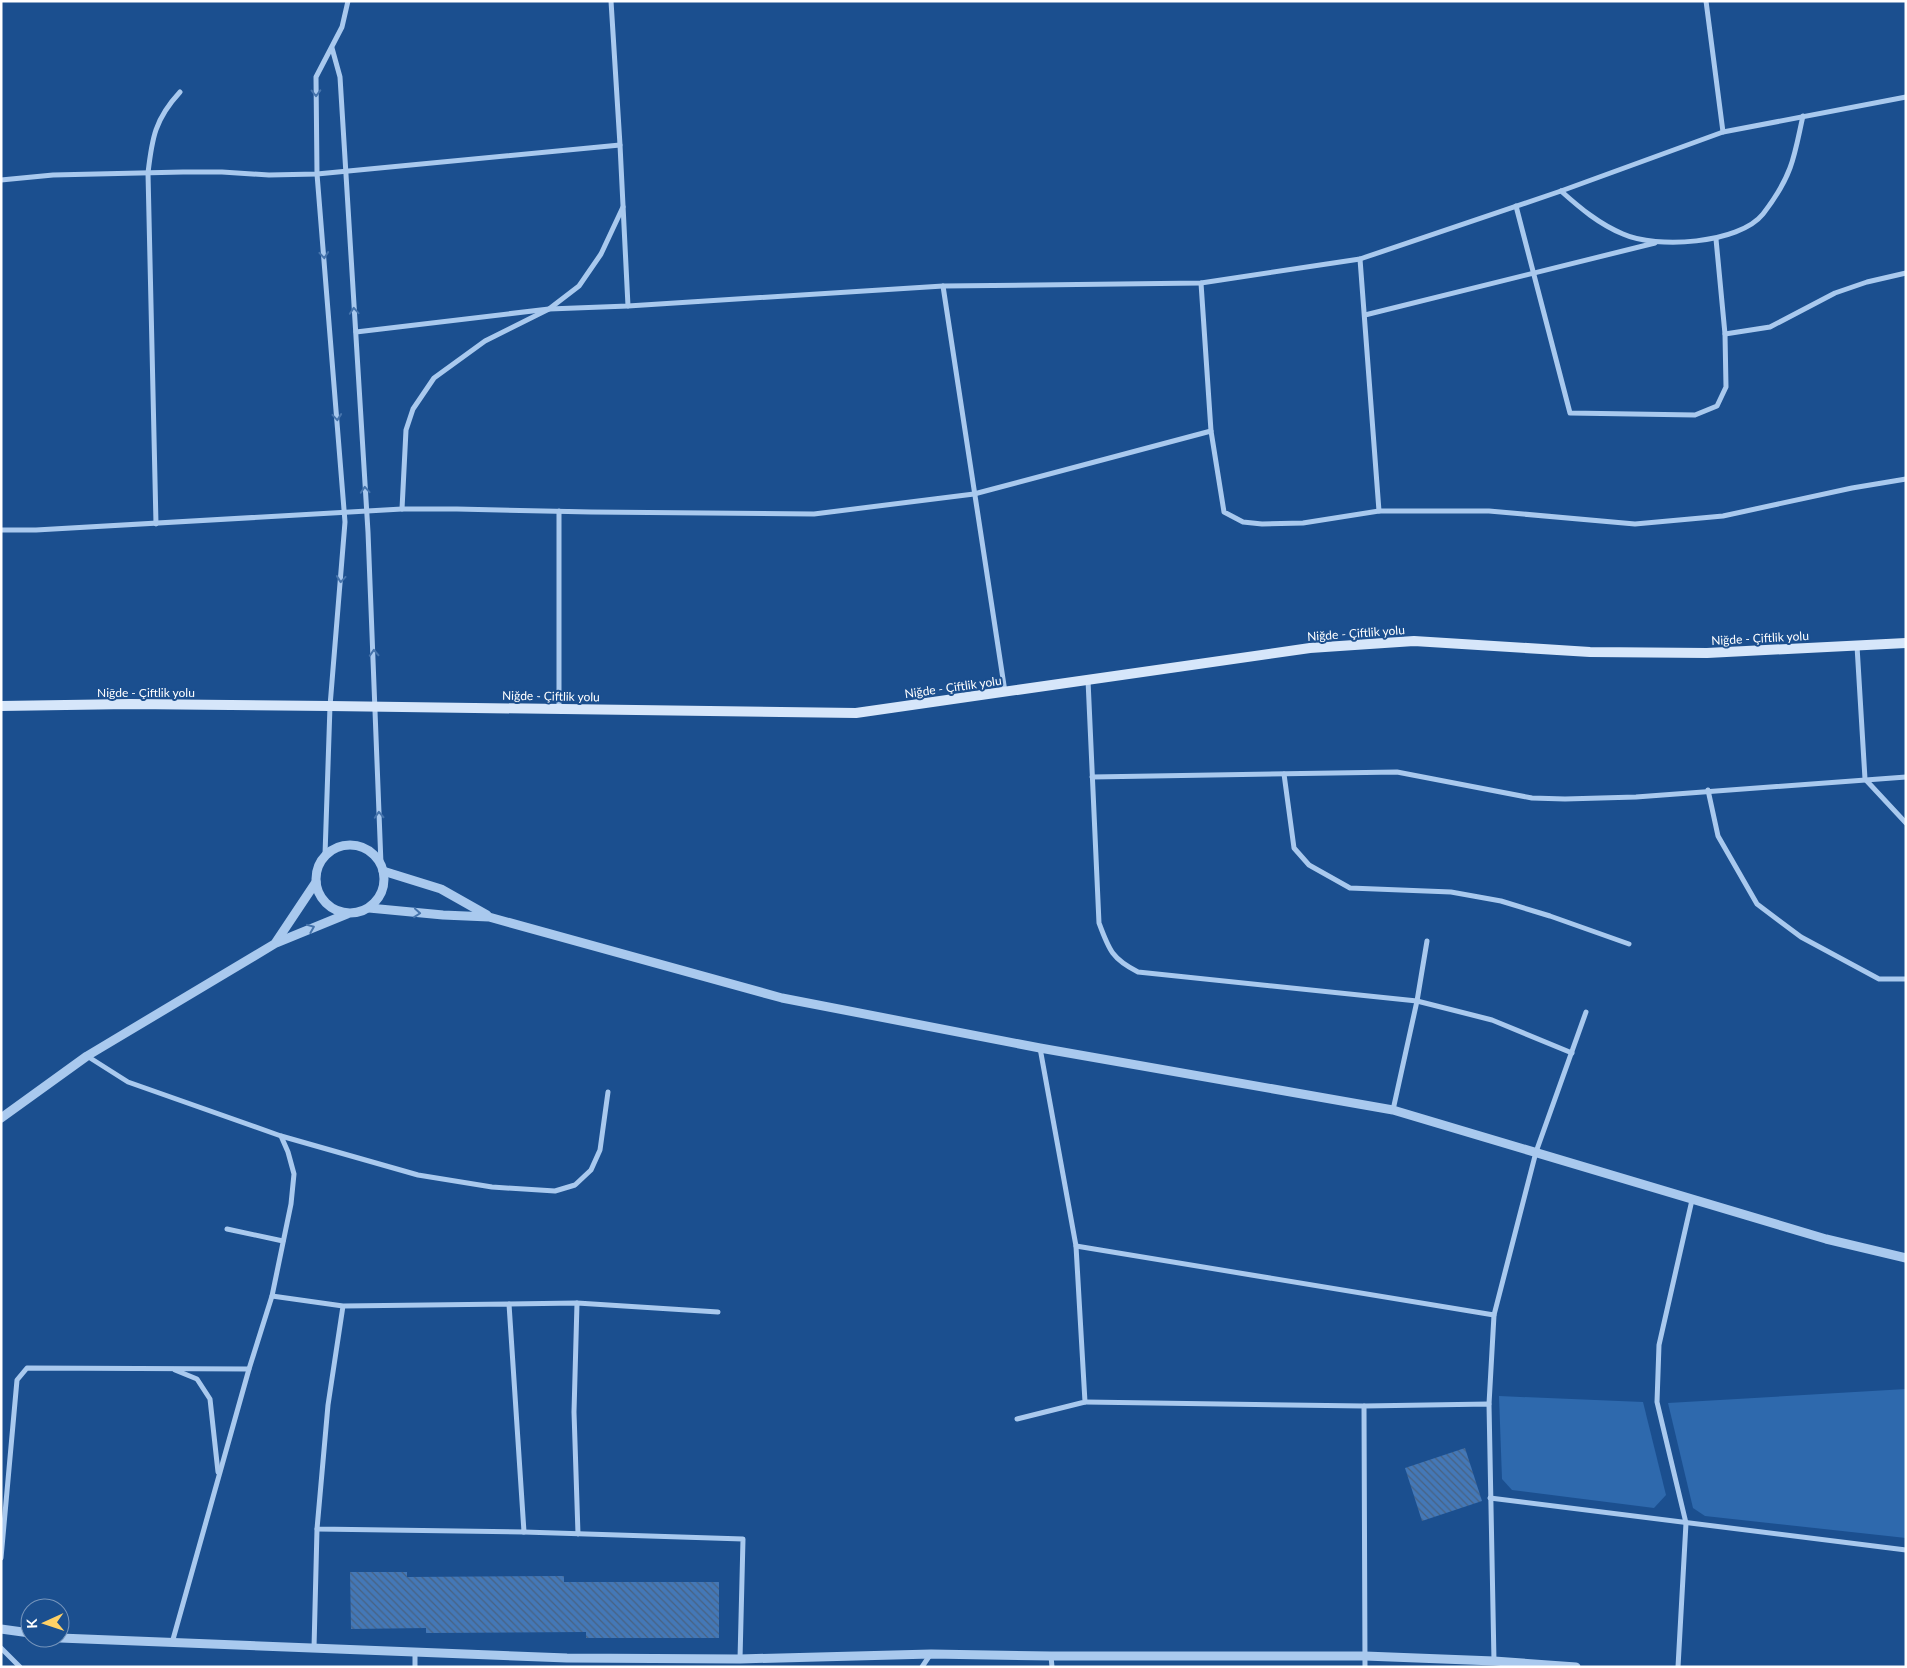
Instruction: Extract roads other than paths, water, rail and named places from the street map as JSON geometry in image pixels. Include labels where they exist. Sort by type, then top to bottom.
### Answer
[{"type":"main road","name":"Niğde - Çiftlik yolu","points":[[1,706],[130,704],[376,706],[856,713],[1310,648],[1414,641],[1590,652],[1707,653],[1906,644]]},
{"type":"street","points":[[325,855],[330,706],[345,514],[317,174],[316,77],[342,27],[348,1]]},
{"type":"street","points":[[611,1],[628,306]]},
{"type":"street","points":[[1706,1],[1723,132]]},
{"type":"street","points":[[1,1118],[87,1056],[276,943],[347,914],[362,912],[369,908],[380,898],[384,887],[367,512],[356,332],[340,77],[332,48]]},
{"type":"street","points":[[156,524],[148,173],[152,141],[166,108],[180,92]]},
{"type":"street","points":[[356,332],[549,309],[628,306],[943,286],[1201,283],[1360,260],[1723,132],[1906,97]]},
{"type":"street","points":[[1365,315],[1659,242],[1716,239],[1738,232],[1762,216],[1790,168],[1803,116]]},
{"type":"street","points":[[1,180],[53,175],[148,173],[317,174],[620,145]]},
{"type":"street","points":[[1560,191],[1592,218],[1624,235],[1659,242]]},
{"type":"street","points":[[1516,206],[1570,413],[1597,415],[1695,415],[1717,406],[1726,387],[1725,334],[1716,239]]},
{"type":"street","points":[[402,509],[406,430],[413,409],[434,378],[485,341],[549,309],[579,286],[592,270],[601,254],[623,207]]},
{"type":"street","points":[[1360,260],[1379,511]]},
{"type":"street","points":[[1725,334],[1770,326],[1835,293],[1867,282],[1906,273]]},
{"type":"street","points":[[1201,283],[1212,431],[1224,512],[1242,522],[1262,524],[1303,523],[1379,511],[1489,511],[1636,524],[1723,516],[1852,488],[1906,479]]},
{"type":"street","points":[[943,286],[1005,692]]},
{"type":"street","points":[[1,530],[45,530],[345,514],[402,509],[814,514],[974,494],[1212,431]]},
{"type":"street","points":[[559,511],[559,709]]},
{"type":"street","points":[[1857,646],[1865,779],[1906,823]]},
{"type":"street","points":[[1088,680],[1099,923],[1108,945],[1121,964],[1138,972],[1417,1001],[1492,1020],[1572,1053]]},
{"type":"street","points":[[1092,777],[1397,772],[1532,798],[1565,799],[1636,797],[1708,790],[1906,777]]},
{"type":"street","points":[[1284,774],[1294,848],[1309,865],[1350,888],[1452,892],[1501,901],[1629,944]]},
{"type":"street","points":[[1708,790],[1718,836],[1757,904],[1801,937],[1879,979],[1906,979]]},
{"type":"street","points":[[347,914],[328,906],[321,898],[316,875],[319,864],[325,855],[344,845],[356,845],[366,848],[375,855],[382,867],[441,889],[489,917]]},
{"type":"street","points":[[276,943],[316,882]]},
{"type":"street","points":[[369,908],[489,917],[782,998],[1040,1048],[1393,1110],[1826,1239],[1906,1258]]},
{"type":"street","points":[[1393,1110],[1417,1001],[1427,941]]},
{"type":"street","points":[[1494,1660],[1489,1404],[1494,1315],[1536,1152],[1586,1012]]},
{"type":"street","points":[[1040,1048],[1076,1246],[1085,1402]]},
{"type":"street","points":[[87,1056],[128,1082],[281,1136],[418,1175],[492,1187],[555,1191],[575,1185],[590,1170],[600,1150],[608,1092]]},
{"type":"street","points":[[172,1643],[249,1369],[272,1296],[291,1204],[294,1174],[281,1136]]},
{"type":"street","points":[[1678,1667],[1686,1523],[1657,1402],[1659,1345],[1692,1200]]},
{"type":"street","points":[[227,1229],[283,1241]]},
{"type":"street","points":[[1076,1246],[1494,1315]]},
{"type":"street","points":[[272,1296],[343,1306],[577,1303],[718,1312]]},
{"type":"street","points":[[577,1303],[574,1412],[578,1534]]},
{"type":"street","points":[[509,1304],[524,1532]]},
{"type":"street","points":[[314,1648],[317,1529],[328,1405],[343,1306]]},
{"type":"street","points":[[1,1558],[17,1380],[27,1368],[249,1369]]},
{"type":"street","points":[[172,1368],[197,1379],[210,1399],[219,1476]]},
{"type":"street","points":[[1016,1419],[1085,1402],[1364,1406],[1489,1404]]},
{"type":"street","points":[[1364,1406],[1365,1667]]},
{"type":"street","points":[[1490,1498],[1906,1550]]},
{"type":"street","points":[[317,1529],[524,1532],[742,1539],[740,1659]]},
{"type":"street","points":[[1,1629],[20,1632]]},
{"type":"street","points":[[70,1638],[415,1652],[567,1662],[931,1654],[1365,1656],[1494,1660],[1576,1667]]},
{"type":"street","points":[[1,1648],[20,1667]]},
{"type":"street","points":[[415,1652],[415,1667]]},
{"type":"street","points":[[922,1667],[931,1654]]},
{"type":"street","points":[[1051,1656],[1052,1667]]}]
